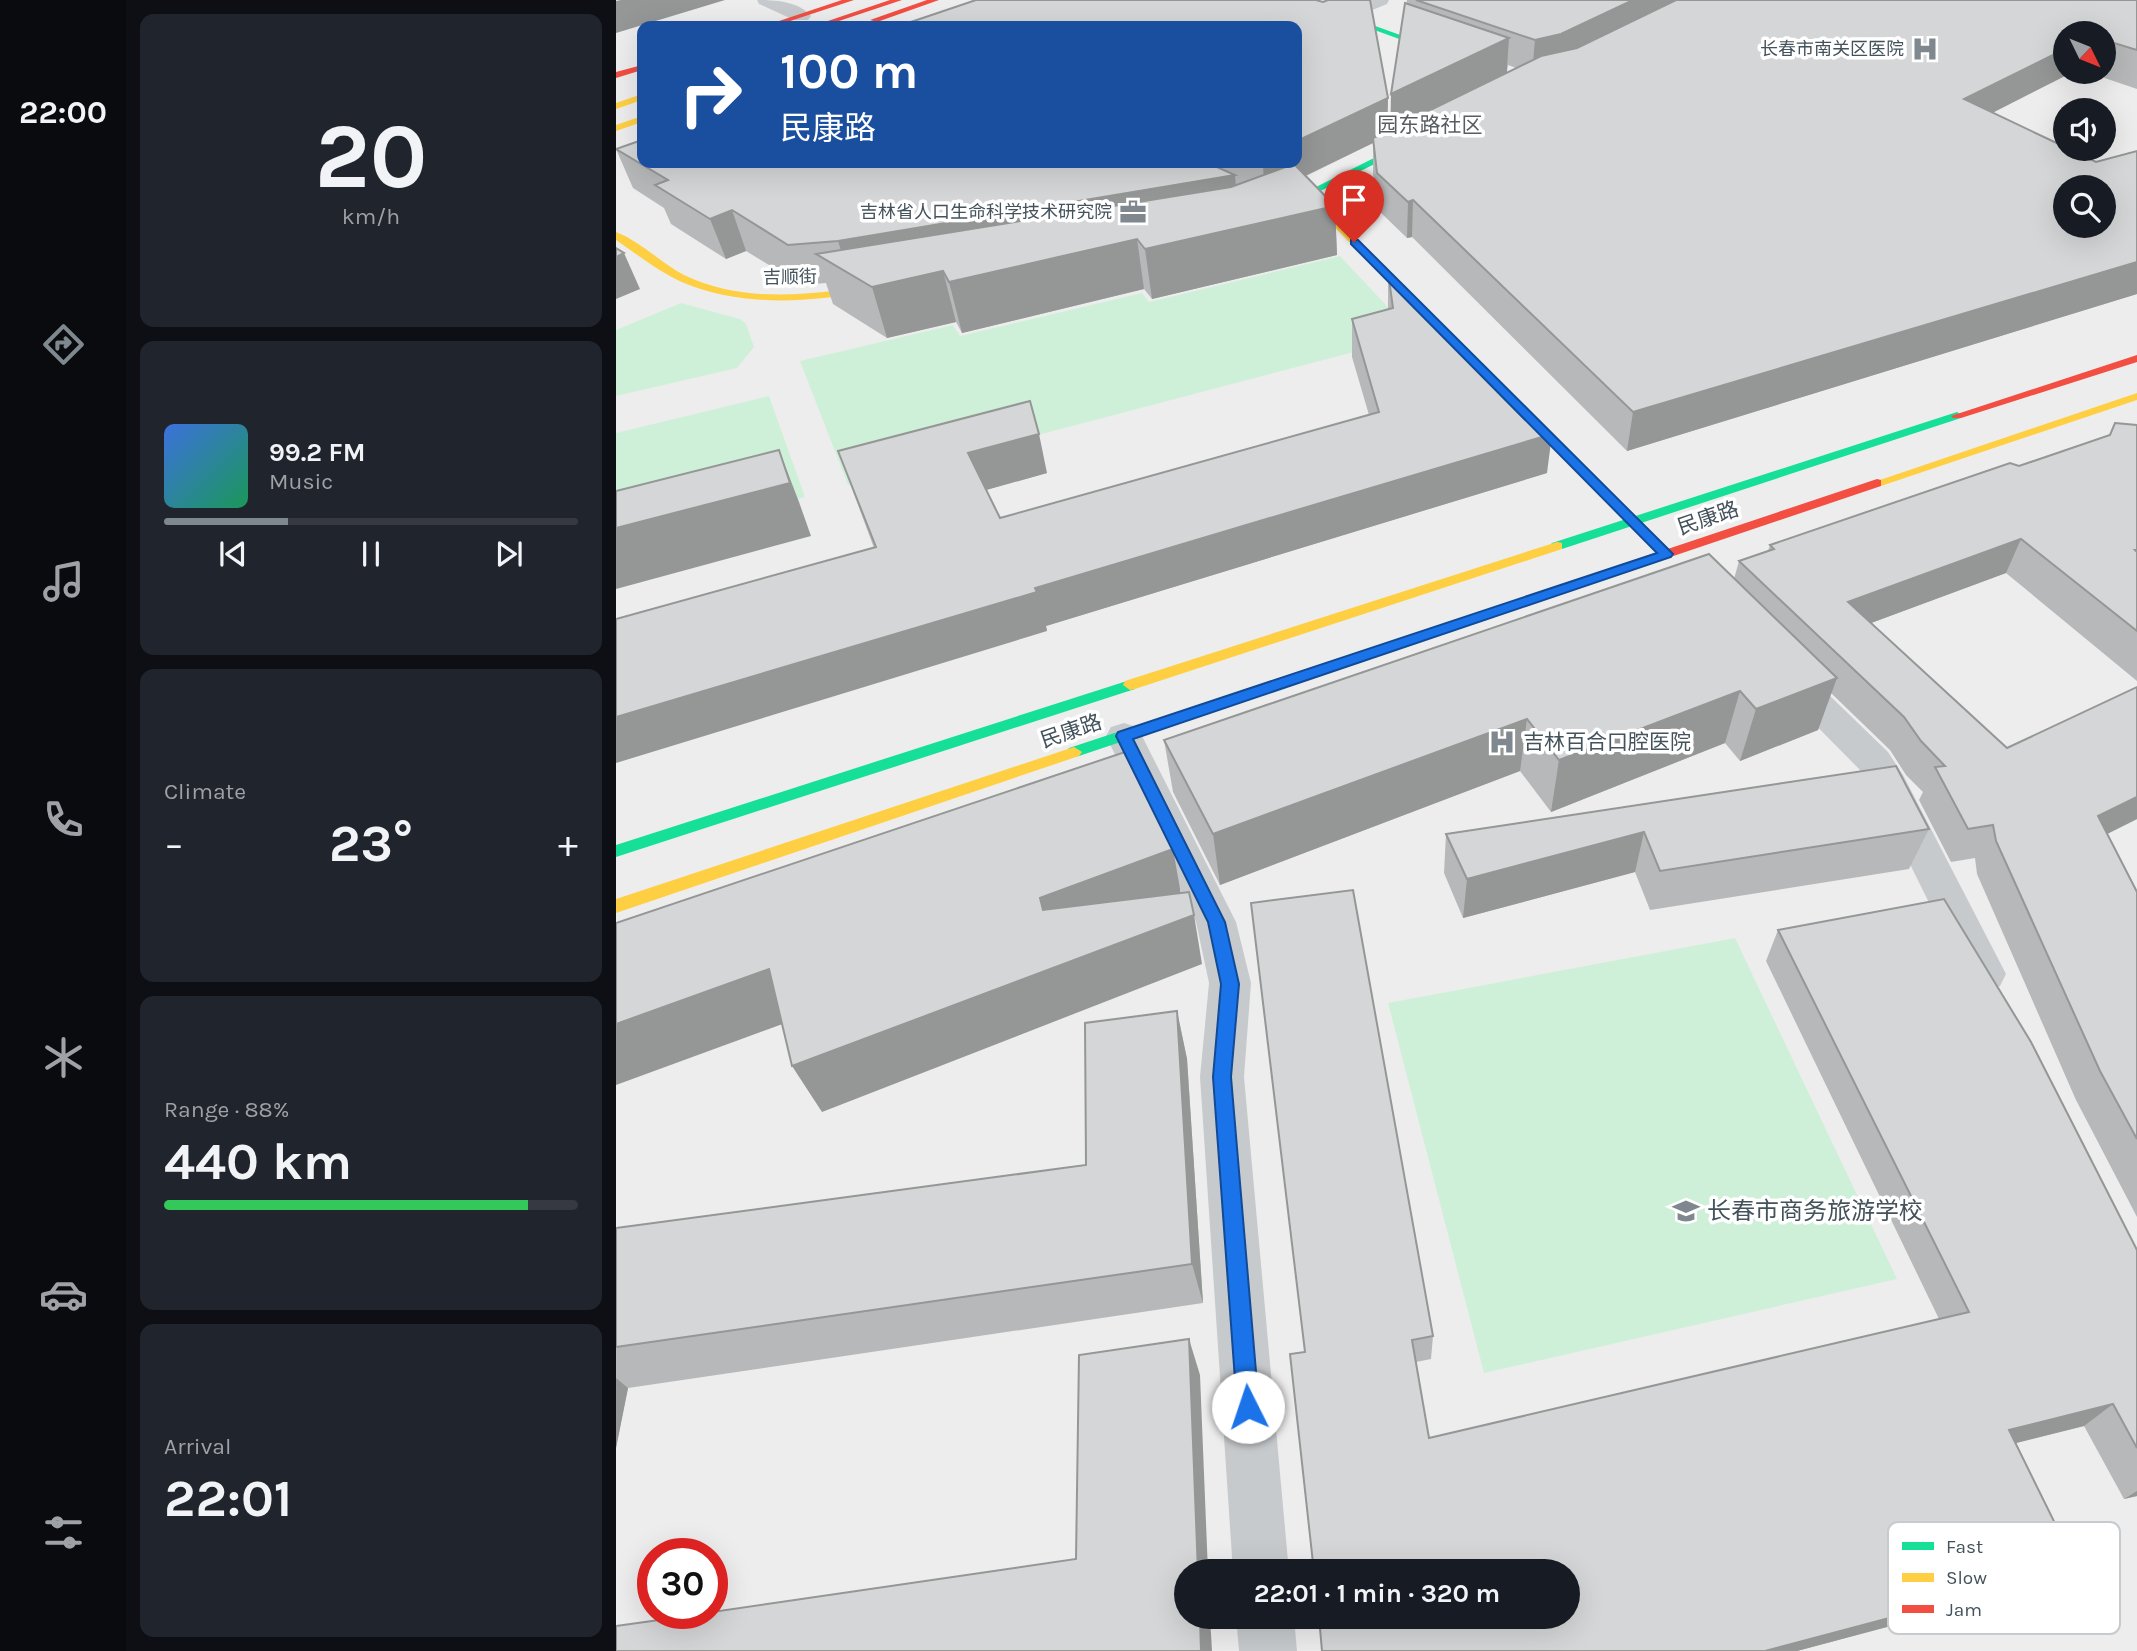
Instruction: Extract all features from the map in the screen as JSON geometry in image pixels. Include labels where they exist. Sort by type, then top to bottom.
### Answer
[{"type":"main road","points":[[784,21],[850,0]]},
{"type":"main road","points":[[833,21],[898,0]]},
{"type":"main road","points":[[871,21],[935,0]]},
{"type":"main road","points":[[1296,0],[1468,60]]},
{"type":"main road","points":[[616,75],[637,69]]},
{"type":"main road","points":[[616,92],[637,86]]},
{"type":"main road","points":[[616,106],[637,99]]},
{"type":"main road","points":[[616,128],[637,121]]},
{"type":"main road","points":[[1260,214],[1307,194],[1432,132]]},
{"type":"main road","points":[[1307,194],[1441,328]]},
{"type":"main road","name":"吉顺街","points":[[616,235],[687,281],[716,291],[748,296],[813,297],[903,283]]},
{"type":"main road","name":"民康路","points":[[616,851],[2137,358]]},
{"type":"main road","points":[[1497,385],[1666,554]]},
{"type":"main road","name":"民康路","points":[[616,906],[2137,396]]},
{"type":"street","points":[[766,0],[801,16]]},
{"type":"street","points":[[1341,16],[1380,0]]},
{"type":"street","points":[[1666,554],[1695,582]]},
{"type":"street","points":[[1761,649],[1875,762],[1890,785],[2001,1007]]},
{"type":"street","points":[[1124,736],[1216,922],[1230,984],[1222,1077],[1260,1559]]},
{"type":"street","points":[[1266,1629],[1268,1651]]},
{"type":"green space","points":[[1340,256],[1415,336],[848,485],[800,361],[953,325],[960,336],[1142,293],[1149,302]]},
{"type":"green space","points":[[681,303],[740,319],[746,324],[754,347],[737,368],[616,396],[616,330]]},
{"type":"green space","points":[[769,396],[805,497],[616,547],[616,433]]},
{"type":"green space","points":[[1735,938],[1897,1279],[1484,1373],[1388,1003]]},
{"type":"building","points":[[976,0],[1370,0],[1388,98],[1302,139],[1302,21],[914,21]]},
{"type":"building","points":[[1416,0],[1633,0],[1561,34],[1535,40]]},
{"type":"building","points":[[1676,0],[2137,0],[2137,50],[2116,44],[2116,21],[2053,21],[2053,55],[1964,99],[2053,141],[2053,161],[2116,161],[2116,157],[2137,151],[2137,262],[1633,412],[1413,200],[1408,202],[1377,173],[1373,138],[1541,56],[1577,48]]},
{"type":"building","points":[[1405,3],[1509,38],[1391,94]]},
{"type":"building","points":[[637,142],[637,162],[616,149]]},
{"type":"building","points":[[648,168],[1219,168],[1235,175],[838,241],[788,245],[732,210],[710,219],[655,185],[668,180]]},
{"type":"building","points":[[1283,168],[1298,168],[1335,206],[1145,249],[1137,239],[949,282],[943,271],[872,287],[816,254],[1231,187]]},
{"type":"building","points":[[616,248],[624,253],[616,257]]},
{"type":"building","points":[[1388,272],[1493,380],[1497,379],[1552,434],[1035,588],[1037,592],[616,717],[616,619],[876,547],[838,451],[1030,401],[1039,434],[968,453],[1000,518],[1379,412],[1352,319],[1393,308]]},
{"type":"building","points":[[2115,423],[2137,425],[2137,631],[2021,539],[1848,602],[2007,748],[2137,687],[2137,797],[2098,816],[2137,892],[2137,1139],[2100,1071],[1996,841],[1993,825],[1968,829],[1935,767],[1945,766],[1921,741],[1904,717],[1739,561],[1774,549],[1770,545],[2010,463],[2019,466],[2110,435]]},
{"type":"building","points":[[779,450],[790,483],[616,528],[616,491]]},
{"type":"building","points":[[1709,554],[1837,678],[1756,709],[1740,691],[1559,760],[1527,719],[1213,834],[1164,740]]},
{"type":"building","points":[[1125,752],[1173,849],[1040,898],[1043,910],[1189,892],[1194,915],[792,1066],[769,969],[616,1024],[616,923]]},
{"type":"building","points":[[1896,766],[1929,829],[1660,871],[1644,832],[1467,879],[1446,834]]},
{"type":"building","points":[[1353,890],[1433,1336],[1412,1340],[1429,1438],[1969,1312],[1778,930],[1944,899],[2031,1042],[2137,1250],[2137,1448],[2113,1404],[2009,1430],[2054,1522],[1888,1522],[1888,1618],[1765,1651],[1322,1651],[1320,1629],[1580,1629],[1580,1559],[1313,1559],[1290,1354],[1305,1352],[1251,903]]},
{"type":"building","points":[[1177,1011],[1192,1264],[616,1347],[616,1228],[1086,1165],[1085,1023]]},
{"type":"building","points":[[1189,1339],[1197,1559],[1174,1559],[1174,1629],[1200,1629],[1201,1651],[616,1651],[616,1626],[637,1623],[637,1629],[728,1629],[728,1610],[1076,1559],[1079,1355]]},
{"type":"traffic: fast","points":[[1296,0],[1449,54]]},
{"type":"traffic: fast","points":[[1273,211],[1420,138]]},
{"type":"traffic: fast","points":[[1557,546],[1957,416]]},
{"type":"traffic: fast","points":[[1074,752],[1544,595]]},
{"type":"traffic: fast","points":[[616,851],[1130,685]]},
{"type":"traffic: slow","points":[[616,106],[637,99]]},
{"type":"traffic: slow","points":[[616,128],[637,121]]},
{"type":"traffic: slow","points":[[1307,194],[1424,312]]},
{"type":"traffic: slow","points":[[616,235],[679,277],[736,294],[808,297],[881,287]]},
{"type":"traffic: slow","points":[[1877,483],[2137,396]]},
{"type":"traffic: slow","points":[[1514,401],[1666,554]]},
{"type":"traffic: slow","points":[[1130,685],[1557,546]]},
{"type":"traffic: slow","points":[[616,906],[1074,752]]},
{"type":"traffic: jam","points":[[784,21],[850,0]]},
{"type":"traffic: jam","points":[[833,21],[898,0]]},
{"type":"traffic: jam","points":[[874,20],[935,0]]},
{"type":"traffic: jam","points":[[616,75],[637,69]]},
{"type":"traffic: jam","points":[[1957,416],[2137,358]]},
{"type":"traffic: jam","points":[[1544,595],[1877,483]]},
{"type":"place","name":"长春市南关区医院","points":[[1925,49]]},
{"type":"place","name":"吉林省人口生命科学技术研究院","points":[[1133,212]]},
{"type":"place","name":"吉林百合口腔医院","points":[[1502,742]]},
{"type":"place","name":"长春市商务旅游学校","points":[[1686,1211]]},
{"type":"district","name":"园东路社区","points":[[1430,125]]},
{"type":"route","points":[[1248,1407],[1222,1077],[1230,984],[1216,922],[1124,736],[1666,554],[1354,242]]}]
